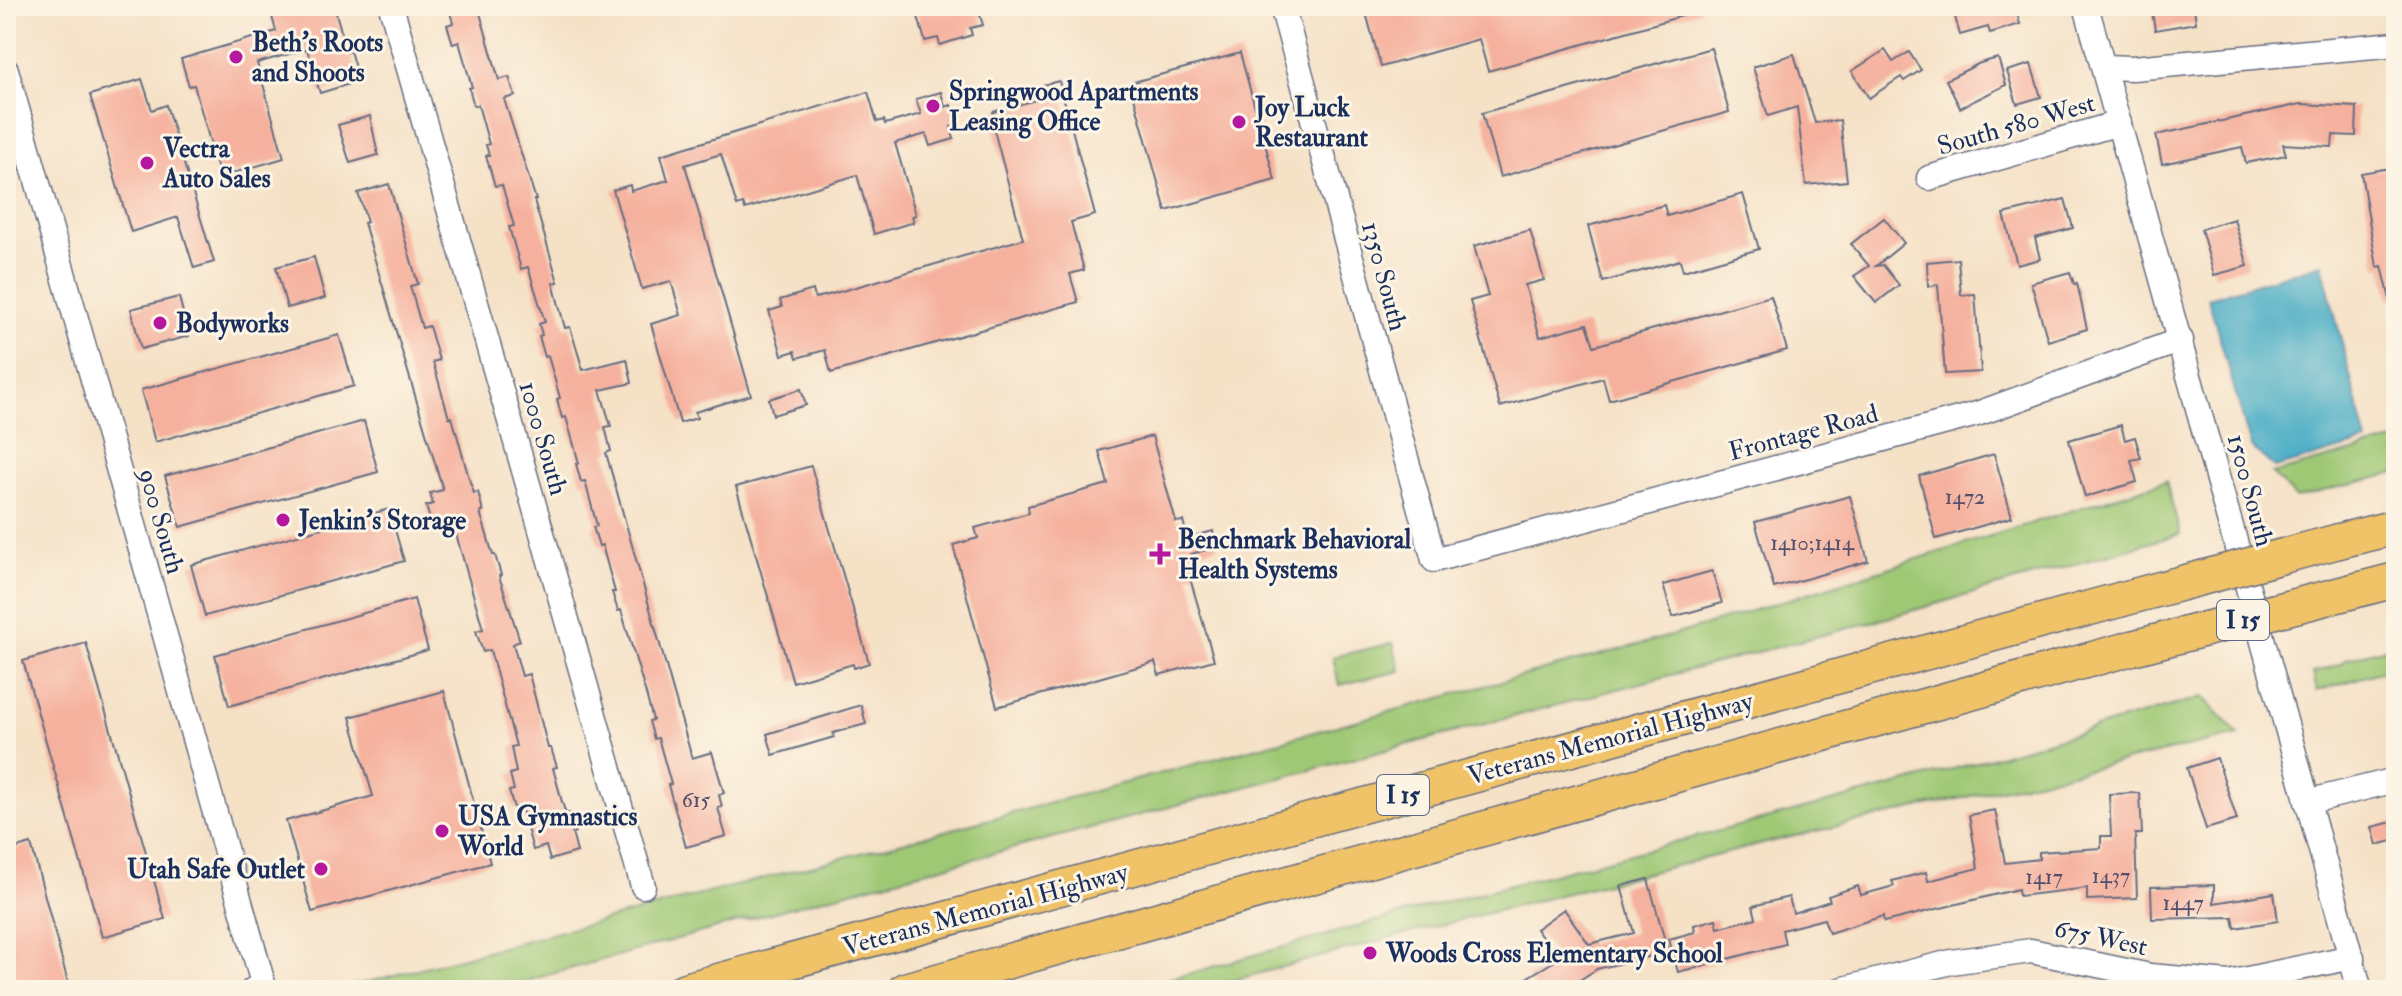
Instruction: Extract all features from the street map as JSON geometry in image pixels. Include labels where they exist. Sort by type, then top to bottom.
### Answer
[{"type":"highway","name":"Veterans Memorial Highway","points":[[685,990],[2396,527]]},
{"type":"highway","name":"Veterans Memorial Highway","points":[[905,990],[2132,648],[2396,580]]},
{"type":"street","name":"1000 South","points":[[391,6],[643,886]]},
{"type":"street","name":"1350 South","points":[[1282,6],[1434,560]]},
{"type":"street","name":"1500 South","points":[[2086,6],[2360,990]]},
{"type":"street","points":[[2104,67],[2133,68],[2396,44]]},
{"type":"street","name":"900 South","points":[[6,70],[258,988]]},
{"type":"street","name":"South 580 West","points":[[1929,178],[2119,123]]},
{"type":"street","name":"Frontage Road","points":[[1434,560],[1977,414],[2181,340]]},
{"type":"street","points":[[2307,802],[2396,780]]},
{"type":"street","name":"675 West","points":[[1840,990],[1912,982],[1951,962],[2031,951],[2150,976],[2229,983],[2352,957]]},
{"type":"green space","points":[[2396,440],[2396,473],[2296,498],[2272,474]]},
{"type":"green space","points":[[2166,481],[2180,534],[1887,618],[821,899],[494,990],[337,990],[983,821],[1674,635]]},
{"type":"green space","points":[[1393,643],[1400,671],[1339,685],[1333,657]]},
{"type":"green space","points":[[2396,645],[2396,667],[2317,691],[2313,673],[2346,659]]},
{"type":"green space","points":[[2203,697],[2239,735],[1786,838],[1197,990],[1130,990],[1430,906],[1908,782]]},
{"type":"water","points":[[2322,264],[2367,442],[2275,468],[2251,447],[2208,298]]},
{"type":"building","points":[[269,6],[288,6],[291,16],[334,6],[359,81],[320,93],[307,49],[257,63],[284,158],[220,177],[194,85],[189,86],[181,59],[276,31]]},
{"type":"building","points":[[478,6],[499,80],[509,77],[515,96],[504,99],[558,282],[553,283],[565,328],[570,327],[583,370],[627,359],[632,383],[600,390],[611,426],[605,427],[611,451],[606,453],[692,758],[712,752],[724,793],[719,795],[722,807],[718,808],[726,836],[686,847],[658,738],[654,739],[649,721],[653,720],[646,694],[621,610],[618,611],[612,592],[615,592],[602,545],[599,546],[593,527],[597,526],[585,481],[581,482],[566,417],[562,418],[557,399],[560,398],[539,336],[542,335],[539,324],[545,322],[528,267],[521,269],[509,227],[514,226],[502,185],[495,186],[486,156],[489,155],[486,145],[489,144],[478,105],[474,106],[459,42],[453,44],[447,25],[453,23],[450,12]]},
{"type":"building","points":[[915,6],[977,6],[983,25],[970,28],[972,35],[940,45],[938,38],[925,41]]},
{"type":"building","points":[[1364,6],[1700,6],[1700,11],[1488,71],[1479,39],[1381,67]]},
{"type":"building","points":[[1952,6],[2015,6],[2020,24],[1990,33],[1988,27],[1960,35]]},
{"type":"building","points":[[2151,6],[2194,6],[2196,23],[2155,30]]},
{"type":"building","points":[[1711,48],[1729,112],[1500,177],[1482,113]]},
{"type":"building","points":[[1885,50],[1893,62],[1909,52],[1921,70],[1904,81],[1901,77],[1869,98],[1852,71]]},
{"type":"building","points":[[1240,53],[1275,180],[1166,211],[1130,83]]},
{"type":"building","points":[[1794,54],[1815,123],[1840,120],[1847,181],[1806,185],[1797,107],[1768,116],[1753,67]]},
{"type":"building","points":[[1998,58],[2006,85],[1960,108],[1946,80],[1980,63]]},
{"type":"building","points":[[2031,64],[2041,97],[2017,104],[2007,71]]},
{"type":"building","name":"Vectra Auto Sales","points":[[142,79],[152,110],[166,105],[214,262],[194,268],[178,217],[131,232],[90,95]]},
{"type":"building","points":[[1059,81],[1095,215],[1071,222],[1084,270],[1070,274],[1078,302],[831,373],[825,350],[797,358],[795,351],[782,355],[769,311],[782,307],[780,300],[813,290],[815,298],[828,295],[1023,239],[991,119],[995,118],[993,112],[1046,97],[1043,85]]},
{"type":"building","points":[[868,92],[877,122],[884,120],[885,124],[921,114],[916,99],[941,92],[945,107],[951,105],[956,125],[951,127],[954,139],[930,146],[926,134],[895,143],[916,215],[912,216],[914,222],[874,234],[857,175],[745,209],[743,204],[737,206],[721,154],[685,165],[751,395],[695,412],[697,418],[680,423],[651,324],[681,315],[671,281],[642,289],[613,190],[630,185],[631,191],[668,180],[661,155]]},
{"type":"building","points":[[2301,104],[2357,107],[2356,136],[2333,135],[2332,147],[2283,144],[2286,155],[2246,163],[2242,147],[2162,164],[2156,135]]},
{"type":"building","points":[[370,116],[378,155],[350,163],[338,125]]},
{"type":"building","points":[[2396,167],[2396,298],[2390,299],[2382,266],[2377,267],[2361,173]]},
{"type":"building","points":[[389,184],[418,284],[410,286],[422,328],[429,326],[439,360],[433,362],[449,418],[452,417],[474,493],[478,492],[483,511],[480,512],[520,641],[513,644],[522,676],[529,674],[548,748],[551,748],[557,767],[553,768],[562,802],[566,814],[570,813],[575,832],[572,833],[577,852],[550,860],[546,846],[533,850],[521,806],[514,808],[509,791],[514,790],[510,774],[516,772],[511,747],[516,746],[490,650],[483,652],[476,631],[483,629],[452,520],[432,526],[426,506],[433,504],[430,493],[443,490],[364,223],[367,222],[358,193]]},
{"type":"building","points":[[1743,194],[1759,249],[1683,271],[1680,260],[1603,282],[1588,226],[1664,205],[1667,216]]},
{"type":"building","points":[[2065,199],[2073,228],[2035,238],[2040,259],[2017,265],[2004,214]]},
{"type":"building","points":[[1884,218],[1904,243],[1876,266],[1883,265],[1899,285],[1876,303],[1854,276],[1869,266],[1851,244]]},
{"type":"building","points":[[2234,219],[2248,266],[2214,275],[2201,229]]},
{"type":"building","points":[[1530,230],[1544,280],[1525,285],[1540,337],[1587,324],[1594,346],[1771,296],[1787,350],[1609,400],[1603,378],[1500,407],[1470,301],[1488,296],[1474,246]]},
{"type":"building","points":[[314,257],[325,298],[287,308],[276,267]]},
{"type":"building","points":[[1958,259],[1961,295],[1975,294],[1981,372],[1945,374],[1938,285],[1928,286],[1927,262]]},
{"type":"building","points":[[2070,272],[2074,284],[2077,283],[2087,329],[2048,341],[2031,283]]},
{"type":"building","name":"Bodyworks","points":[[179,297],[189,336],[141,349],[131,309]]},
{"type":"building","points":[[339,335],[354,386],[155,442],[141,390]]},
{"type":"building","points":[[801,389],[806,405],[773,415],[769,399]]},
{"type":"building","points":[[364,421],[378,472],[180,527],[165,476]]},
{"type":"building","points":[[2121,425],[2125,440],[2135,437],[2141,458],[2131,460],[2137,482],[2085,497],[2069,440]]},
{"type":"building","points":[[1152,436],[1176,522],[1183,521],[1188,538],[1213,531],[1217,547],[1191,554],[1196,573],[1189,575],[1214,660],[1159,675],[1155,662],[997,707],[953,545],[978,538],[975,528],[1029,513],[1028,506],[1108,484],[1099,451]]},
{"type":"building","points":[[1994,454],[2012,517],[1936,539],[1919,476]]},
{"type":"building","points":[[811,466],[869,663],[854,668],[853,664],[793,682],[736,487]]},
{"type":"building","points":[[1850,496],[1868,561],[1774,588],[1755,522]]},
{"type":"building","points":[[389,509],[404,561],[205,616],[191,565]]},
{"type":"building","points":[[1712,571],[1722,603],[1673,617],[1663,585]]},
{"type":"building","points":[[414,599],[428,650],[229,706],[215,655]]},
{"type":"building","points":[[86,643],[165,919],[102,937],[23,661]]},
{"type":"building","points":[[444,691],[490,863],[312,912],[286,821],[373,796],[350,717]]},
{"type":"building","points":[[861,705],[866,724],[773,755],[767,734]]},
{"type":"building","points":[[2217,758],[2237,820],[2206,829],[2187,768]]},
{"type":"building","points":[[2140,793],[2142,834],[2135,834],[2137,898],[2087,900],[2087,888],[2019,896],[2018,889],[1884,922],[1883,916],[1829,933],[1824,919],[1782,930],[1785,944],[1678,972],[1669,939],[1695,932],[1694,925],[1716,919],[1718,928],[1756,918],[1753,906],[1789,897],[1793,913],[1830,901],[1828,896],[1858,886],[1861,895],[1894,886],[1892,881],[1926,872],[1928,881],[1978,868],[1969,815],[1995,810],[2005,863],[2039,859],[2039,852],[2101,848],[2101,836],[2111,836],[2109,794]]},
{"type":"building","points":[[2396,821],[2396,840],[2377,845],[2372,827]]},
{"type":"building","points":[[31,844],[70,990],[6,990],[6,851]]},
{"type":"building","points":[[1648,879],[1668,952],[1597,969],[1564,990],[1536,990],[1528,977],[1558,959],[1536,929],[1564,909],[1589,944],[1634,933],[1621,886]]},
{"type":"building","points":[[2214,885],[2214,903],[2274,893],[2278,921],[2235,928],[2233,917],[2152,919],[2151,887]]},
{"type":"place","name":"Beth's Roots and Shoots","points":[[236,57]]},
{"type":"place","name":"Springwood Apartments Leasing Office","points":[[933,106]]},
{"type":"place","name":"Joy Luck Restaurant","points":[[1239,122]]},
{"type":"place","name":"Vectra Auto Sales","points":[[147,163]]},
{"type":"place","name":"Bodyworks","points":[[160,323]]},
{"type":"place","name":"Jenkin's Storage","points":[[283,520]]},
{"type":"place","name":"Benchmark Behavioral Health Systems","points":[[1160,554]]},
{"type":"place","name":"USA Gymnastics World","points":[[442,831]]},
{"type":"place","name":"Utah Safe Outlet","points":[[321,869]]},
{"type":"place","name":"Woods Cross Elementary School","points":[[1370,953]]}]
